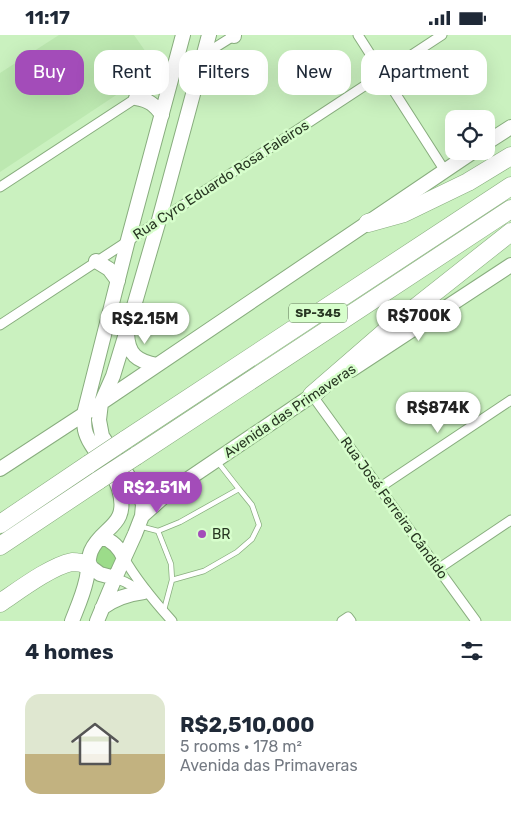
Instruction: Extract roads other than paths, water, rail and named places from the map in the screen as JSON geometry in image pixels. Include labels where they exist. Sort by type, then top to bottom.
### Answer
[{"type":"highway","points":[[368,223],[404,213],[468,182],[511,156]]},
{"type":"highway","name":"SP-345","points":[[0,524],[511,186]]},
{"type":"highway","name":"SP-345","points":[[0,547],[511,209]]},
{"type":"highway","points":[[312,395],[387,329],[511,232]]},
{"type":"highway","points":[[0,603],[57,568],[72,562],[88,565]]},
{"type":"street","points":[[72,621],[86,582],[89,557],[92,549],[118,520],[122,505],[115,480],[88,439],[85,431],[84,414],[183,35]]},
{"type":"street","points":[[205,50],[209,35]]},
{"type":"street","points":[[212,50],[234,35]]},
{"type":"street","points":[[358,35],[368,50]]},
{"type":"street","name":"Rua Cyro Eduardo Rosa Faleiros","points":[[419,50],[442,35]]},
{"type":"street","points":[[0,187],[179,70]]},
{"type":"street","name":"Rua Cyro Eduardo Rosa Faleiros","points":[[0,325],[361,88]]},
{"type":"street","points":[[99,615],[140,521],[143,505],[140,494],[102,437],[99,420],[102,403],[113,376],[127,330],[193,95]]},
{"type":"street","points":[[396,95],[445,171]]},
{"type":"street","points":[[136,98],[148,101],[162,115]]},
{"type":"street","points":[[495,137],[511,127]]},
{"type":"street","points":[[0,469],[102,403],[461,160]]},
{"type":"street","points":[[96,261],[109,269],[118,281]]},
{"type":"street","name":"Avenida das Primaveras","points":[[140,521],[170,492],[216,460],[511,265]]},
{"type":"street","points":[[127,330],[129,347],[133,354],[146,363],[157,365]]},
{"type":"street","name":"Rua José Ferreira Cândido","points":[[312,395],[476,621]]},
{"type":"street","points":[[379,488],[511,400]]},
{"type":"street","points":[[122,505],[140,494],[170,492]]},
{"type":"street","points":[[438,569],[511,519]]},
{"type":"street","points":[[102,537],[118,547],[146,594],[172,621]]},
{"type":"street","points":[[88,565],[100,574],[125,582],[146,594]]},
{"type":"street","points":[[99,615],[117,599],[134,593],[146,594]]},
{"type":"street","points":[[342,621],[348,617],[351,621]]},
{"type":"lane","points":[[172,580],[204,571],[237,551],[252,539],[260,525],[252,505],[216,460]]},
{"type":"lane","points":[[158,531],[180,522],[240,489]]},
{"type":"lane","points":[[140,521],[158,531],[171,564],[172,580],[163,611]]},
{"type":"place","name":"BR","points":[[202,534]]}]
